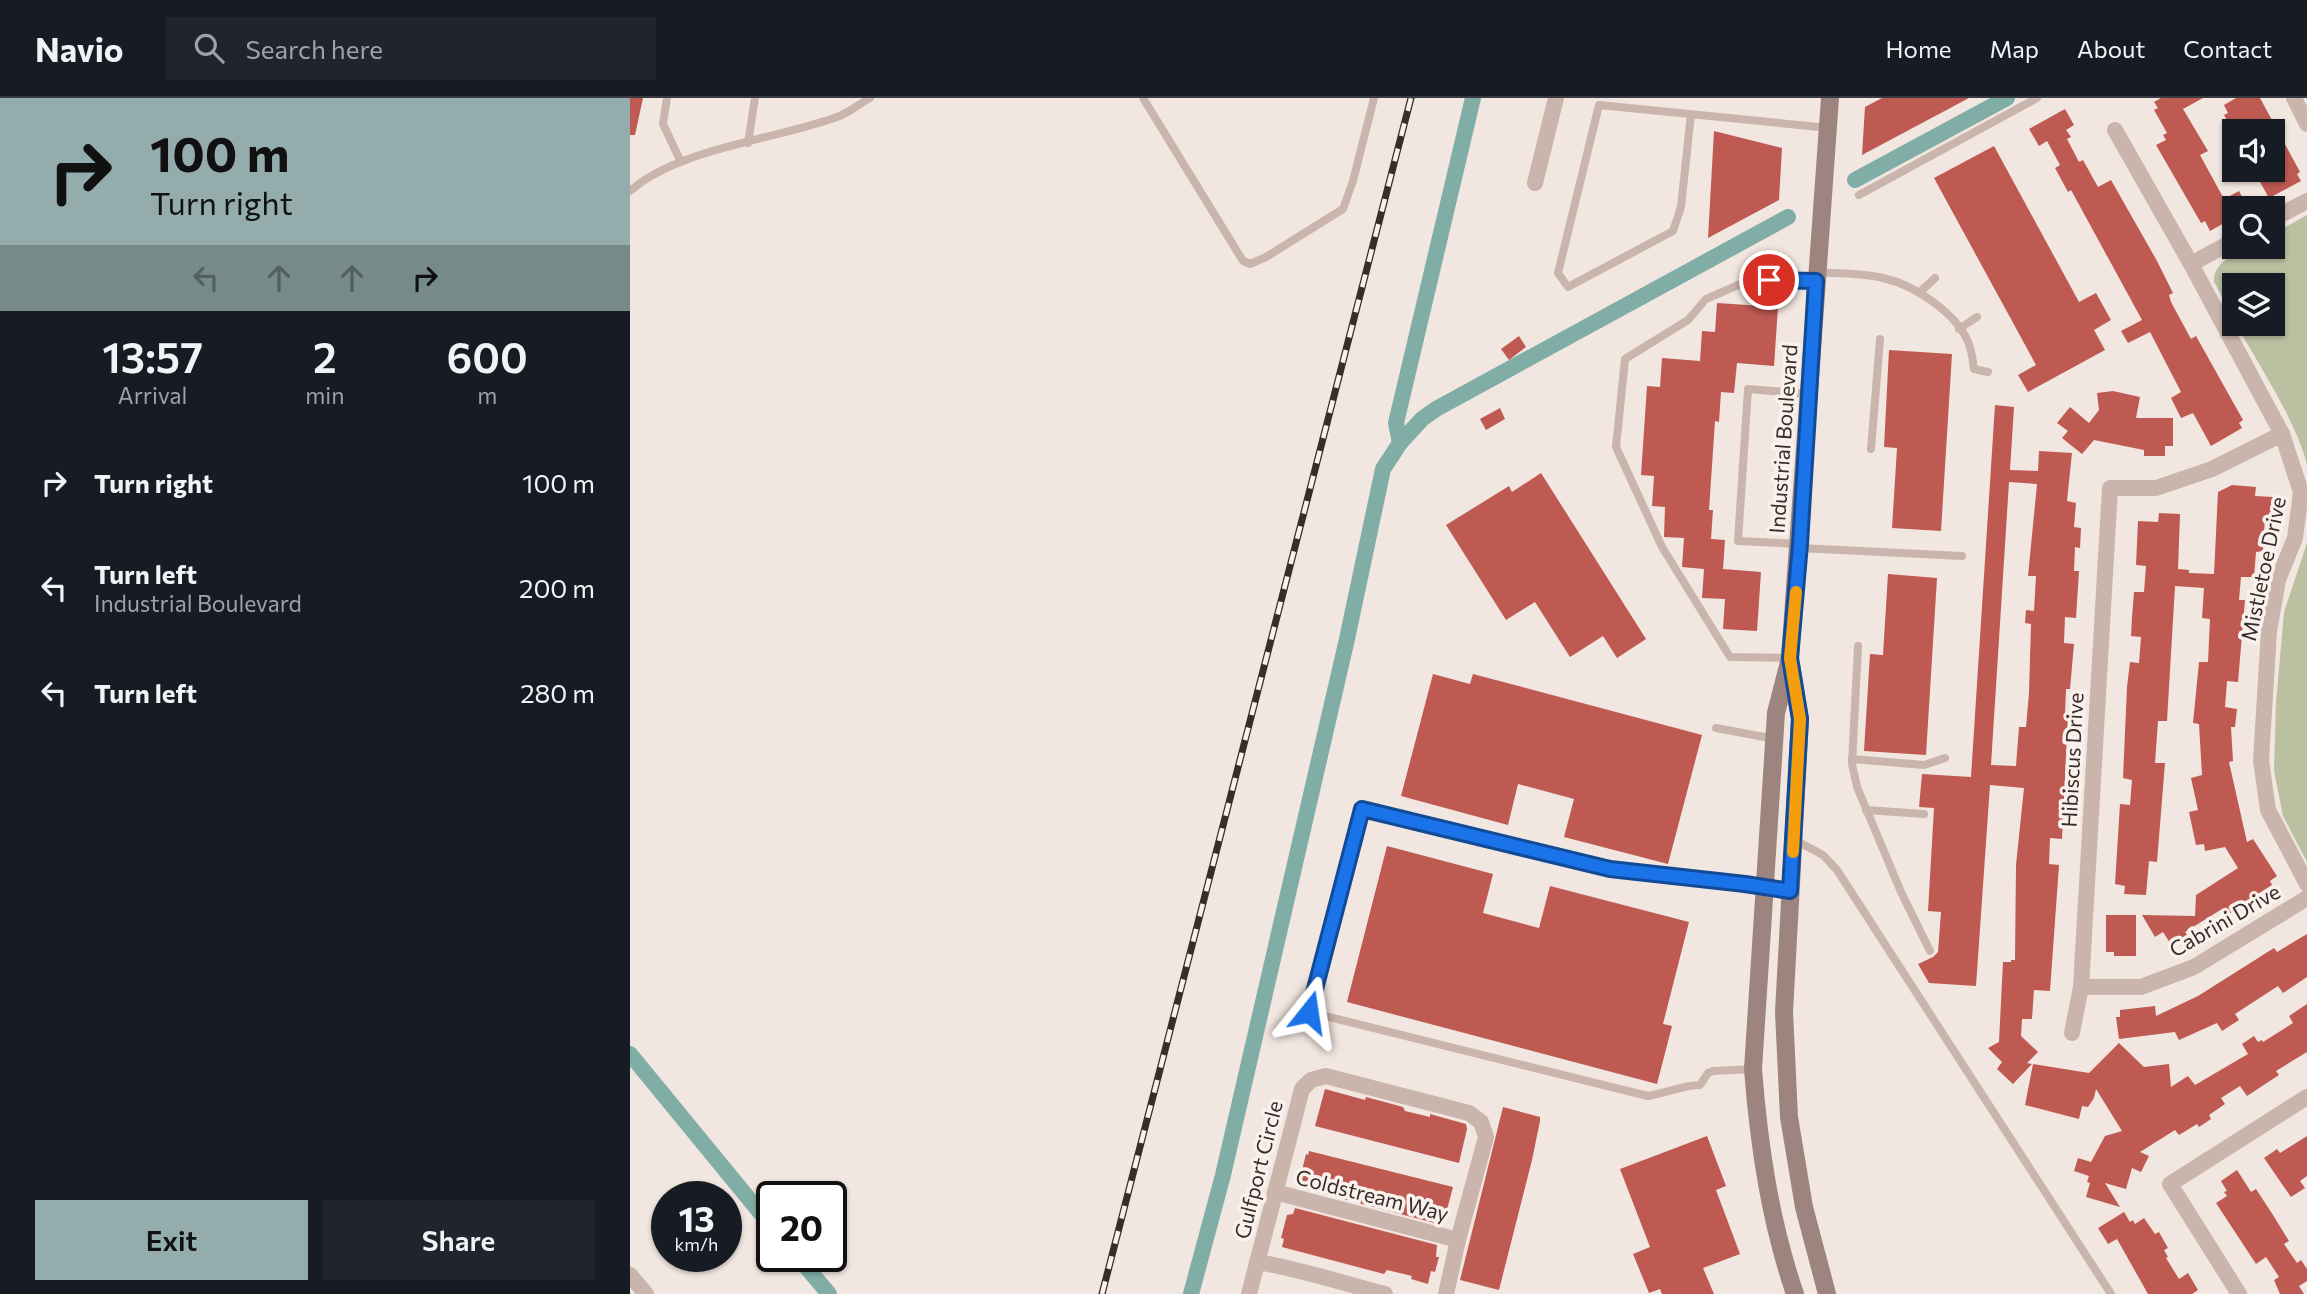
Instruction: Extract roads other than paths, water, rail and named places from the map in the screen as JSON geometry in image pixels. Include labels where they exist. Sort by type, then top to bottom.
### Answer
[{"type":"main road","name":"Industrial Boulevard","points":[[1795,1294],[1768,1195],[1757,1123],[1753,1069],[1776,713],[1790,658],[1800,546],[1830,98]]},
{"type":"main road","name":"Industrial Boulevard","points":[[1790,658],[1800,719],[1784,1012],[1789,1117],[1804,1207],[1827,1294]]},
{"type":"street","points":[[1535,183],[1556,98]]},
{"type":"street","points":[[2294,98],[2307,124]]},
{"type":"street","name":"Mistletoe Drive","points":[[2115,130],[2282,434],[2301,492],[2295,538],[2278,580],[2269,631],[2261,760],[2268,810],[2307,884]]},
{"type":"street","points":[[2285,213],[2307,201]]},
{"type":"street","points":[[2191,264],[2222,247]]},
{"type":"street","name":"Hibiscus Drive","points":[[2072,1033],[2081,987],[2110,488],[2156,488],[2212,469],[2282,434]]},
{"type":"street","name":"Cabrini Drive","points":[[2081,987],[2141,987],[2194,967],[2307,898]]},
{"type":"street","name":"Gulfport Circle","points":[[1249,1294],[1302,1089],[1311,1080],[1326,1076],[1469,1113],[1482,1122],[1486,1138],[1446,1294]]},
{"type":"street","points":[[2239,1294],[2170,1184],[2307,1097]]},
{"type":"street","name":"Coldstream Way","points":[[1275,1192],[1458,1240]]},
{"type":"street","points":[[1258,1262],[1296,1269],[1324,1286],[1385,1294]]},
{"type":"street","points":[[630,1275],[646,1294]]},
{"type":"lane","points":[[667,98],[663,124],[681,162]]},
{"type":"lane","points":[[748,143],[755,98]]},
{"type":"lane","points":[[630,191],[646,177],[681,162],[840,116],[870,98]]},
{"type":"lane","points":[[1143,98],[1243,261],[1250,264],[1266,257],[1343,209],[1374,98]]},
{"type":"lane","points":[[1859,195],[2037,98]]},
{"type":"lane","points":[[1691,114],[1681,207],[1673,231],[1568,287],[1558,272],[1599,105],[1691,114],[1829,128]]},
{"type":"lane","points":[[1790,658],[1730,657],[1662,547],[1616,447],[1625,359],[1688,320],[1706,299],[1752,279],[1882,278],[1920,292],[1931,299],[1959,329],[1969,346],[1974,369],[1988,372]]},
{"type":"lane","points":[[1920,292],[1935,278]]},
{"type":"lane","points":[[1959,329],[1977,317]]},
{"type":"lane","points":[[1871,449],[1880,339]]},
{"type":"lane","points":[[1809,394],[1748,389],[1738,541],[1962,556]]},
{"type":"lane","points":[[1858,646],[1852,759],[1857,787],[1930,951]]},
{"type":"lane","points":[[1716,728],[1774,739]]},
{"type":"lane","points":[[1852,759],[1924,765],[1945,758]]},
{"type":"lane","points":[[1753,1069],[1708,1073],[1700,1085],[1648,1096],[1309,1012],[1362,809],[1610,869],[1790,891]]},
{"type":"lane","points":[[1866,810],[1924,814]]},
{"type":"lane","points":[[1793,839],[1823,855],[1837,870],[2111,1294]]},
{"type":"waterway","points":[[1400,443],[1396,423],[1473,98]]},
{"type":"waterway","points":[[1855,180],[2007,98]]},
{"type":"waterway","points":[[1191,1294],[1223,1175],[1347,639],[1383,469],[1400,443],[1422,419],[1436,409],[1788,217]]},
{"type":"waterway","points":[[630,1054],[756,1208]]},
{"type":"waterway","points":[[810,1272],[829,1294]]},
{"type":"railway","points":[[1102,1294],[1411,98]]}]
